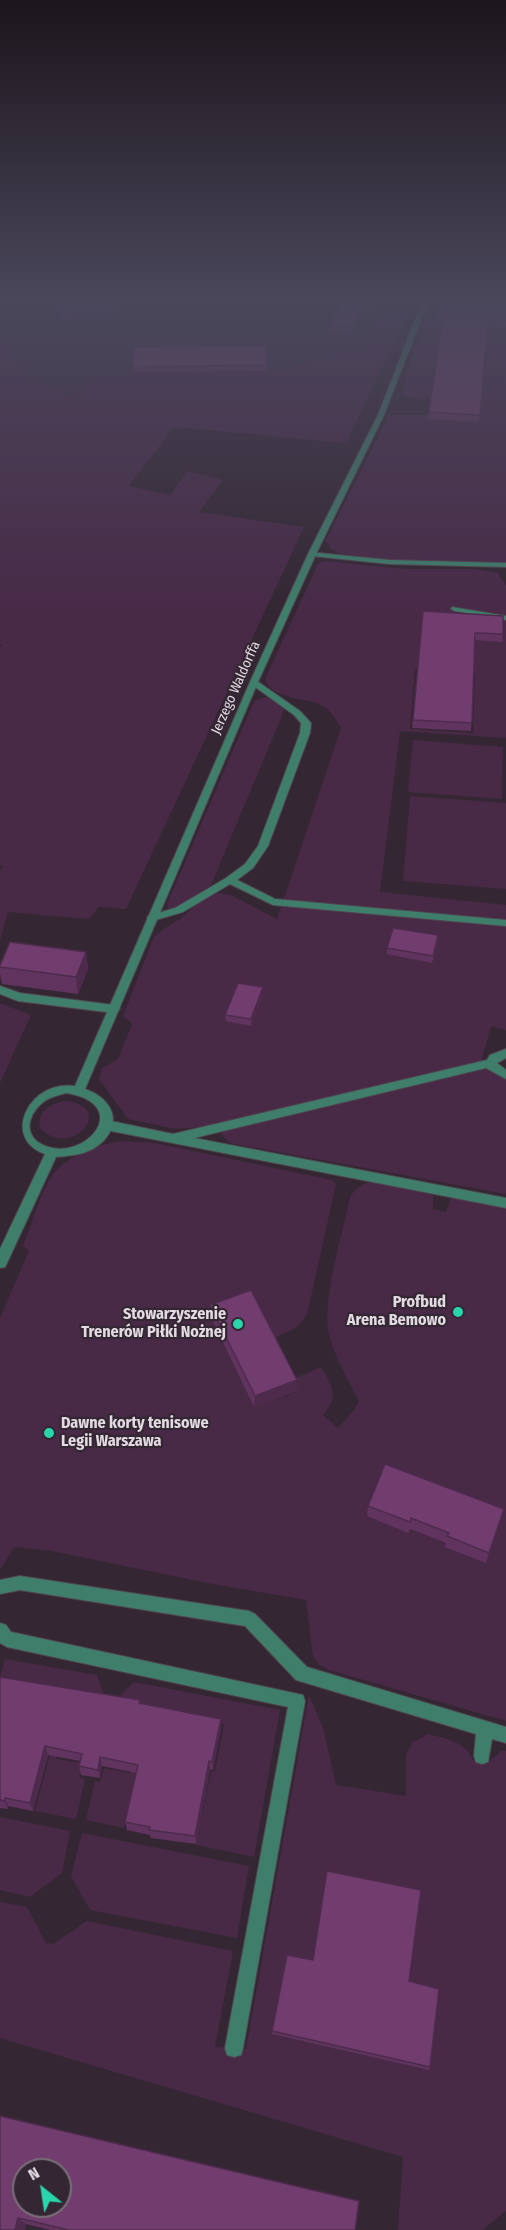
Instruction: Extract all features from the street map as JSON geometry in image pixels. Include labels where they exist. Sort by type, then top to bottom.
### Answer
[{"type":"street","name":"Jerzego Waldorffa","points":[[79,1090],[254,682],[312,554],[385,405]]},
{"type":"street","points":[[312,554],[388,562],[491,564],[506,567]]},
{"type":"street","points":[[455,609],[506,618]]},
{"type":"street","points":[[152,918],[179,910],[230,880],[249,866],[263,846],[305,733],[306,723],[297,713],[254,682]]},
{"type":"street","points":[[230,880],[273,902],[506,922]]},
{"type":"street","points":[[0,990],[18,997],[114,1009]]},
{"type":"street","points":[[172,1138],[491,1063],[494,1058],[506,1053]]},
{"type":"street","points":[[491,1063],[491,1066],[506,1075]]},
{"type":"street","points":[[79,1090],[90,1094],[105,1107],[106,1125],[101,1135],[80,1150],[52,1152],[30,1142],[24,1134],[22,1124],[23,1114],[39,1097],[52,1091],[79,1090]]},
{"type":"street","points":[[106,1125],[506,1203]]},
{"type":"street","points":[[0,1263],[52,1152]]},
{"type":"street","points":[[0,1587],[20,1583],[249,1619],[302,1674],[506,1735]]},
{"type":"street","points":[[0,1631],[7,1639],[297,1701],[234,2048]]},
{"type":"street","points":[[483,1756],[485,1728]]},
{"type":"shaded area","points":[[0,405],[364,405],[346,443],[174,427],[129,486],[170,495],[187,471],[223,480],[199,512],[304,527],[126,909],[99,907],[89,919],[8,912],[0,940],[0,870],[3,867],[0,865],[0,647],[2,645],[0,644]]},
{"type":"shaded area","points":[[430,405],[506,405],[506,563],[387,560],[338,553],[331,549],[326,540],[389,415],[428,415]]},
{"type":"shaded area","points":[[325,561],[403,569],[474,569],[498,573],[506,585],[506,738],[400,731],[380,892],[506,905],[506,1030],[491,1026],[481,1062],[201,1127],[175,1129],[128,1119],[99,1079],[102,1068],[118,1059],[132,1024],[123,1016],[154,937],[180,919],[206,896],[218,893],[231,895],[277,919],[341,728],[327,709],[276,692],[265,679],[318,564]],"holes":[[[415,669],[475,673],[473,733],[410,729]]]},
{"type":"shaded area","points":[[267,697],[278,702],[284,711],[211,885],[173,909],[168,908],[167,904],[251,708],[256,700]]},
{"type":"shaded area","points":[[413,740],[503,747],[502,799],[408,792]]},
{"type":"shaded area","points":[[410,796],[506,803],[506,889],[403,881]]},
{"type":"shaded area","points":[[0,1003],[31,1015],[0,1083]]},
{"type":"shaded area","points":[[484,1069],[506,1078],[506,1194],[230,1143],[221,1134],[226,1130]]},
{"type":"shaded area","points":[[65,1101],[80,1105],[88,1112],[89,1120],[84,1129],[76,1135],[64,1138],[52,1137],[40,1128],[41,1117],[50,1106]]},
{"type":"shaded area","points":[[120,1141],[155,1143],[332,1180],[336,1184],[307,1315],[296,1328],[270,1340],[250,1302],[210,1317],[254,1407],[297,1392],[291,1380],[321,1367],[331,1386],[333,1396],[323,1415],[338,1428],[359,1401],[336,1354],[328,1324],[330,1288],[352,1194],[363,1184],[374,1182],[433,1195],[433,1209],[446,1212],[451,1198],[506,1208],[506,1721],[329,1670],[318,1664],[313,1656],[306,1600],[208,1583],[52,1551],[14,1547],[0,1570],[0,1318],[29,1251],[23,1246],[50,1179],[60,1167],[75,1156]],"holes":[[[367,1516],[501,1520],[486,1562],[446,1547],[446,1543],[409,1529],[408,1532]]]},
{"type":"shaded area","points":[[5,1659],[97,1675],[105,1697],[0,1677]]},
{"type":"shaded area","points":[[134,1682],[280,1710],[254,1857],[196,1845],[211,1771],[215,1771],[224,1724],[147,1709],[116,1700]]},
{"type":"shaded area","points":[[309,1695],[323,1728],[336,1785],[406,1796],[406,1755],[412,1743],[428,1734],[460,1744],[473,1760],[490,1761],[501,1751],[506,1751],[506,2211],[482,2230],[398,2230],[403,2157],[0,2038],[0,1902],[27,1907],[46,1943],[53,1944],[87,1921],[233,1951],[215,2047],[246,2049]]},
{"type":"shaded area","points":[[50,1754],[57,1755],[56,1759],[83,1763],[79,1777],[85,1779],[76,1819],[35,1811]]},
{"type":"shaded area","points":[[104,1768],[130,1773],[131,1769],[137,1770],[124,1828],[86,1820],[95,1781],[100,1782]]},
{"type":"shaded area","points":[[0,1817],[70,1831],[62,1873],[30,1897],[0,1890]]},
{"type":"shaded area","points":[[82,1833],[249,1866],[237,1938],[90,1910],[71,1876]]},
{"type":"building","points":[[430,405],[481,405],[480,415],[429,412]]},
{"type":"building","points":[[423,611],[503,616],[503,634],[475,633],[472,723],[413,720]]},
{"type":"building","points":[[393,928],[438,935],[433,956],[387,948]]},
{"type":"building","points":[[10,942],[86,952],[76,977],[0,967]]},
{"type":"building","points":[[238,983],[263,987],[251,1019],[225,1015]]},
{"type":"building","points":[[251,1290],[297,1380],[255,1396],[210,1305]]},
{"type":"building","points":[[385,1464],[504,1509],[489,1553],[447,1536],[449,1533],[411,1518],[410,1522],[368,1506]]},
{"type":"building","points":[[0,1677],[140,1700],[139,1703],[221,1719],[212,1762],[209,1761],[195,1836],[149,1830],[150,1827],[125,1822],[138,1765],[100,1757],[98,1770],[79,1766],[82,1754],[45,1746],[30,1803],[5,1798],[4,1801],[0,1800]]},
{"type":"building","points":[[327,1871],[421,1890],[409,1981],[439,1989],[430,2067],[272,2031],[287,1955],[313,1960]]},
{"type":"building","points":[[0,2116],[359,2201],[355,2230],[69,2230],[18,2218],[15,2230],[0,2230]]},
{"type":"place","name":"Profbud Arena Bemowo","points":[[458,1312]]},
{"type":"place","name":"Stowarzyszenie Trenerów Piłki Nożnej","points":[[238,1324]]},
{"type":"place","name":"Dawne korty tenisowe Legii Warszawa","points":[[49,1433]]}]
